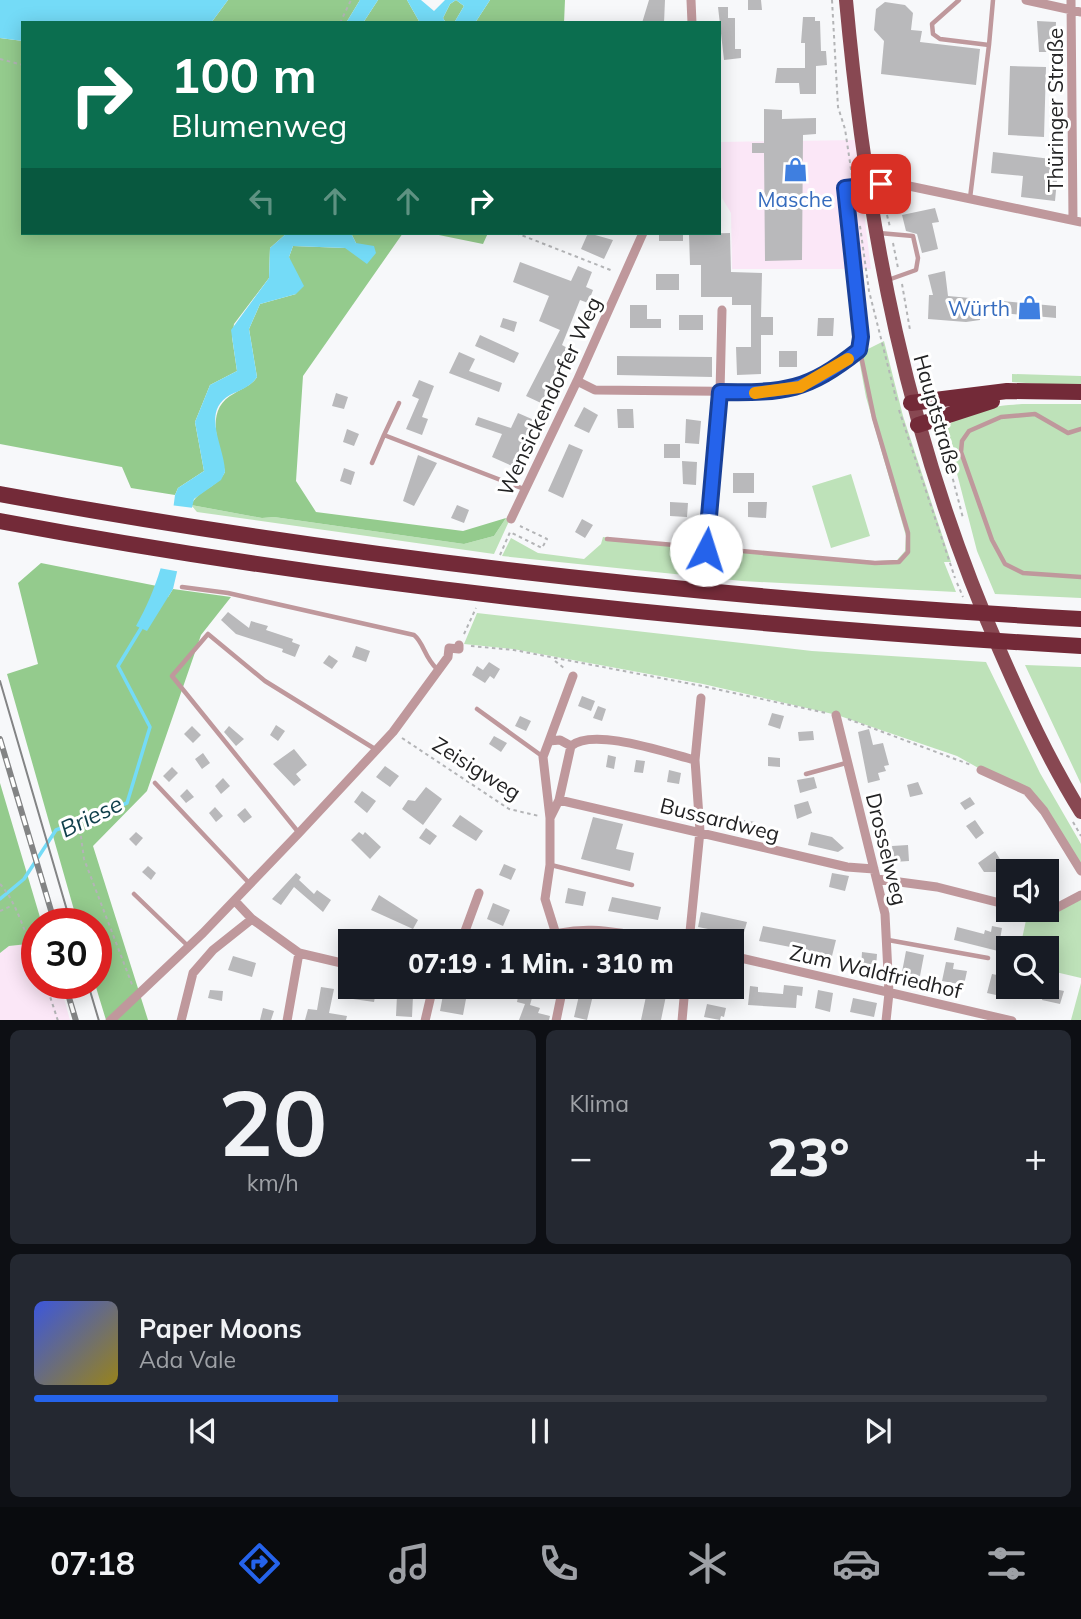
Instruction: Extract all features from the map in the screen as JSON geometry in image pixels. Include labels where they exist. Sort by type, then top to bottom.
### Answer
[{"type":"highway","points":[[911,403],[1007,391],[1081,392]]},
{"type":"highway","points":[[918,425],[992,401],[1081,397]]},
{"type":"highway","points":[[0,494],[163,523],[395,558],[633,586],[781,600],[1081,619]]},
{"type":"highway","points":[[0,521],[372,582],[668,616],[874,634],[1081,646]]},
{"type":"main road","name":"Hauptstraße","points":[[846,0],[869,186],[884,281],[911,403],[956,563],[1020,695],[1079,806]]},
{"type":"street","points":[[691,0],[692,21]]},
{"type":"street","points":[[1026,0],[1075,7]]},
{"type":"street","name":"Thüringer Straße","points":[[1075,7],[1077,221]]},
{"type":"street","points":[[577,381],[595,390],[790,391],[814,381],[859,350],[861,337],[845,188],[909,186],[1077,221]]},
{"type":"street","name":"Wensickendorfer Weg","points":[[515,522],[525,489],[642,235]]},
{"type":"street","points":[[706,550],[720,392],[722,310]]},
{"type":"street","points":[[110,1020],[251,884],[393,732],[448,657],[449,648],[459,649],[459,645]]},
{"type":"street","points":[[554,929],[545,899],[550,865],[550,818],[543,757],[573,676]]},
{"type":"street","points":[[690,929],[700,831],[695,760],[701,698]]},
{"type":"street","name":"Drosselweg","points":[[836,715],[877,879],[888,940],[886,984],[889,993],[886,1020]]},
{"type":"street","points":[[550,818],[559,800],[570,746],[578,739],[604,739],[695,760]]},
{"type":"street","points":[[550,741],[560,740],[570,746]]},
{"type":"street","points":[[981,770],[1027,791],[1044,811],[1081,871]]},
{"type":"street","name":"Bussardweg","points":[[559,800],[847,867],[874,869]]},
{"type":"street","points":[[877,879],[937,887],[996,902]]},
{"type":"street","points":[[466,929],[479,893]]},
{"type":"street","points":[[1059,907],[1081,895]]},
{"type":"street","points":[[234,901],[252,919],[299,953],[338,962]]},
{"type":"street","points":[[181,1020],[192,973],[213,950],[252,919]]},
{"type":"street","points":[[287,1020],[299,953]]},
{"type":"street","name":"Zum Waldfriedhof","points":[[744,959],[1012,1020]]},
{"type":"street","points":[[425,1020],[430,999]]},
{"type":"street","points":[[556,1020],[560,999]]},
{"type":"street","points":[[682,1020],[684,999]]},
{"type":"lane","points":[[959,0],[932,24],[933,34],[940,38],[989,45]]},
{"type":"lane","points":[[970,199],[993,0]]},
{"type":"lane","points":[[876,232],[913,236],[918,258],[916,270],[884,281]]},
{"type":"lane","points":[[607,539],[706,550],[889,564],[900,562],[904,557],[908,533],[874,418],[859,350]]},
{"type":"lane","points":[[372,463],[399,402]]},
{"type":"lane","points":[[1081,429],[1068,433],[1044,417],[1012,415],[974,427],[964,436],[961,446],[978,503],[1005,564],[1023,573],[1081,578]]},
{"type":"lane","points":[[384,435],[525,489]]},
{"type":"lane","points":[[182,587],[228,593],[414,635],[421,643],[425,657],[438,670]]},
{"type":"lane","points":[[299,833],[172,676],[208,634],[265,681],[376,750]]},
{"type":"lane","points":[[477,709],[543,757]]},
{"type":"lane","points":[[806,774],[847,762]]},
{"type":"lane","points":[[155,783],[251,884]]},
{"type":"lane","points":[[550,865],[632,884]]},
{"type":"lane","points":[[134,894],[188,946]]},
{"type":"lane","points":[[888,940],[988,958]]},
{"type":"path","points":[[341,21],[351,0]]},
{"type":"path","points":[[0,59],[21,64]]},
{"type":"path","points":[[887,213],[902,277],[910,338]]},
{"type":"path","points":[[521,235],[624,276]]},
{"type":"path","points":[[919,374],[926,383],[935,388]]},
{"type":"path","points":[[946,427],[944,445],[965,524]]},
{"type":"path","points":[[504,544],[510,532],[514,535],[515,522]]},
{"type":"path","name":"Wensickendorfer Weg","points":[[514,535],[542,548],[547,539],[515,522]]},
{"type":"path","points":[[941,539],[956,563]]},
{"type":"path","points":[[459,645],[514,650],[554,660],[702,685],[836,715],[957,758],[981,770]]},
{"type":"path","points":[[554,660],[573,676]]},
{"type":"path","name":"Zeisigweg","points":[[393,732],[509,809],[550,818]]},
{"type":"path","points":[[79,822],[84,859],[137,996]]},
{"type":"path","points":[[1,885],[10,894],[21,926]]},
{"type":"path","points":[[0,911],[12,905]]},
{"type":"path","points":[[51,999],[58,1020]]},
{"type":"shaded area","points":[[855,140],[871,269],[732,269],[731,213],[722,198],[721,142]]},
{"type":"shaded area","points":[[21,945],[21,999],[64,999],[70,1020],[0,1020],[0,953],[9,946]]},
{"type":"green space","points":[[228,0],[360,0],[347,21],[212,21]]},
{"type":"green space","points":[[378,0],[407,0],[419,21],[364,21]]},
{"type":"green space","points":[[456,0],[464,6],[455,21],[445,21],[443,18],[450,4]]},
{"type":"green space","points":[[490,0],[565,0],[564,21],[476,21]]},
{"type":"green space","points":[[0,38],[21,41],[21,235],[285,235],[270,248],[269,278],[234,324],[232,337],[237,371],[210,385],[195,422],[204,471],[178,488],[175,495],[131,488],[122,467],[0,444]]},
{"type":"green space","points":[[352,235],[402,235],[303,376],[296,481],[316,512],[463,531],[506,518],[494,536],[464,544],[274,517],[262,518],[191,505],[225,472],[217,439],[216,418],[225,400],[257,377],[249,329],[260,304],[296,294],[289,257],[293,246],[345,248],[356,243]]},
{"type":"green space","points":[[439,235],[487,235],[483,244]]},
{"type":"green space","points":[[884,341],[903,416],[951,562],[944,562],[956,592],[742,581],[502,556],[511,538],[538,553],[584,559],[601,544],[603,537],[688,547],[875,561],[897,560],[905,551],[906,536],[866,397],[858,354]]},
{"type":"green space","points":[[1012,374],[1081,376],[1081,387],[1012,382]]},
{"type":"green space","points":[[1081,404],[1081,598],[995,594],[977,551],[946,431],[951,423],[969,413],[991,407]]},
{"type":"green space","points":[[851,474],[870,536],[831,548],[812,486]]},
{"type":"green space","points":[[191,505],[262,518],[274,517],[464,544],[494,536],[506,518],[510,519],[494,554],[197,512]]},
{"type":"green space","points":[[41,563],[157,586],[154,594],[168,597],[173,589],[231,597],[201,635],[147,791],[93,846],[148,1020],[106,1020],[100,999],[112,999],[112,908],[73,908],[7,674],[38,664],[18,583]]},
{"type":"green space","points":[[477,613],[812,651],[986,662],[1040,773],[1081,844],[1081,869],[1039,802],[957,756],[837,715],[703,684],[513,649],[464,644]]},
{"type":"green space","points":[[1025,665],[1081,667],[1081,784]]},
{"type":"green space","points":[[0,783],[37,908],[21,908],[21,945],[9,946],[0,953]]},
{"type":"green space","points":[[1081,897],[1081,978],[1059,973],[1059,936],[1023,936],[1026,922],[1059,922],[1059,906]]},
{"type":"green space","points":[[1081,983],[1081,1020],[1071,1020]]},
{"type":"water","points":[[0,0],[228,0],[212,21],[21,21],[21,41],[0,38]]},
{"type":"water","points":[[360,0],[378,0],[364,21],[347,21]]},
{"type":"water","points":[[407,0],[421,0],[434,11],[445,0],[456,0],[450,4],[443,18],[445,21],[419,21]]},
{"type":"water","points":[[456,0],[490,0],[476,21],[455,21],[464,6]]},
{"type":"water","points":[[285,235],[352,235],[356,243],[374,246],[376,253],[367,264],[345,248],[293,246],[289,257],[304,286],[296,294],[260,304],[249,329],[257,377],[248,386],[221,402],[215,420],[225,472],[221,480],[194,499],[173,589],[147,631],[136,626],[162,563],[175,495],[178,488],[204,471],[195,422],[210,385],[237,371],[231,330],[269,278],[270,248]]},
{"type":"pier","points":[[170,505],[194,508],[181,572],[159,568]]},
{"type":"building","points":[[649,0],[665,0],[664,21],[643,21]]},
{"type":"building","points":[[748,0],[761,0],[762,10],[748,10]]},
{"type":"building","points":[[885,2],[905,5],[913,13],[911,30],[922,31],[920,42],[980,49],[976,85],[881,74],[884,41],[874,30],[876,9]]},
{"type":"building","points":[[718,7],[728,7],[728,18],[735,18],[735,49],[741,49],[741,58],[724,60]]},
{"type":"building","points":[[803,17],[815,17],[815,21],[820,21],[821,51],[826,51],[827,65],[816,66],[816,94],[800,94],[799,83],[775,83],[777,68],[805,68],[805,43],[801,43]]},
{"type":"building","points":[[1037,21],[1056,22],[1055,52],[1039,52]]},
{"type":"building","points":[[1010,66],[1046,67],[1044,137],[1008,135]]},
{"type":"building","points":[[764,109],[782,110],[782,119],[816,118],[816,134],[803,135],[802,260],[765,261],[764,153],[752,153],[752,143],[764,143]]},
{"type":"building","points":[[993,152],[1051,159],[1049,179],[1057,180],[1055,201],[1021,197],[1023,176],[991,173]]},
{"type":"building","points":[[935,208],[939,222],[932,223],[938,249],[922,253],[917,234],[906,231],[902,215]]},
{"type":"building","points":[[730,233],[731,272],[762,273],[761,317],[773,317],[773,335],[761,335],[761,374],[737,375],[736,347],[751,347],[751,305],[732,305],[732,297],[701,297],[701,265],[690,265],[689,235]]},
{"type":"building","points":[[587,235],[613,240],[604,259],[581,249]]},
{"type":"building","points":[[659,235],[683,235],[683,241],[659,241]]},
{"type":"building","points":[[520,262],[571,281],[578,266],[592,272],[586,287],[593,290],[588,303],[580,300],[562,345],[569,349],[541,403],[526,396],[560,330],[539,321],[549,296],[513,282]]},
{"type":"building","points":[[945,271],[948,296],[981,299],[980,320],[966,322],[928,319],[929,295],[933,295],[928,275]]},
{"type":"building","points":[[656,274],[679,274],[679,290],[656,290]]},
{"type":"building","name":"Würth","points":[[1002,301],[1056,306],[1056,318],[1001,313]]},
{"type":"building","points":[[630,305],[647,305],[647,319],[661,319],[661,328],[630,328]]},
{"type":"building","points":[[679,315],[703,315],[703,330],[679,330]]},
{"type":"building","points":[[503,318],[517,322],[514,332],[500,327]]},
{"type":"building","points":[[818,318],[834,318],[833,336],[817,336]]},
{"type":"building","points":[[480,335],[519,353],[514,363],[475,346]]},
{"type":"building","points":[[779,351],[797,351],[797,367],[779,367]]},
{"type":"building","points":[[459,352],[475,359],[469,371],[502,383],[499,392],[449,373]]},
{"type":"building","points":[[617,356],[712,357],[712,377],[617,375]]},
{"type":"building","points":[[419,380],[434,386],[422,417],[428,419],[422,435],[406,429],[419,399],[412,396]]},
{"type":"building","points":[[336,393],[348,397],[344,409],[332,406]]},
{"type":"building","points":[[584,407],[598,415],[589,433],[574,426]]},
{"type":"building","points":[[617,409],[633,409],[634,428],[618,428]]},
{"type":"building","points":[[518,413],[534,420],[512,466],[492,457],[502,434],[475,425],[478,417],[511,428]]},
{"type":"building","points":[[686,419],[701,421],[699,444],[685,443]]},
{"type":"building","points":[[347,429],[359,434],[354,446],[343,442]]},
{"type":"building","points":[[569,444],[583,450],[563,498],[548,491]]},
{"type":"building","points":[[664,444],[680,444],[680,458],[664,458]]},
{"type":"building","points":[[418,455],[437,463],[414,506],[403,501]]},
{"type":"building","points":[[682,461],[697,462],[696,485],[683,484]]},
{"type":"building","points":[[344,468],[355,472],[351,485],[340,481]]},
{"type":"building","points":[[733,473],[754,473],[754,493],[733,493]]},
{"type":"building","points":[[670,502],[688,503],[687,517],[670,516]]},
{"type":"building","points":[[748,502],[767,502],[766,518],[748,517]]},
{"type":"building","points":[[457,505],[469,510],[464,523],[451,518]]},
{"type":"building","points":[[582,519],[593,525],[585,538],[575,532]]},
{"type":"building","points":[[228,612],[249,628],[251,621],[268,626],[266,630],[293,639],[292,642],[300,645],[295,657],[282,652],[283,649],[236,634],[221,620]]},
{"type":"building","points":[[356,646],[370,651],[366,662],[352,657]]},
{"type":"building","points":[[329,655],[338,661],[332,669],[323,663]]},
{"type":"building","points":[[489,662],[500,669],[494,679],[490,676],[485,683],[472,675],[477,666],[483,670]]},
{"type":"building","points":[[582,696],[595,701],[591,711],[578,706]]},
{"type":"building","points":[[598,706],[606,709],[602,721],[593,718]]},
{"type":"building","points":[[772,713],[784,716],[780,729],[768,725]]},
{"type":"building","points":[[520,716],[531,721],[526,731],[515,726]]},
{"type":"building","points":[[276,725],[285,731],[278,741],[270,735]]},
{"type":"building","points":[[192,726],[201,735],[193,743],[184,734]]},
{"type":"building","points":[[229,726],[244,739],[236,746],[224,732]]},
{"type":"building","points":[[869,729],[873,745],[883,743],[889,765],[884,766],[886,771],[878,773],[880,780],[868,783],[858,732]]},
{"type":"building","points":[[813,731],[814,740],[799,741],[798,732]]},
{"type":"building","points":[[494,736],[507,743],[501,752],[489,744]]},
{"type":"building","points":[[294,749],[307,765],[296,774],[301,780],[294,786],[273,764]]},
{"type":"building","points":[[203,753],[210,763],[202,769],[195,759]]},
{"type":"building","points":[[608,755],[616,757],[614,769],[606,767]]},
{"type":"building","points":[[768,757],[780,758],[780,767],[768,766]]},
{"type":"building","points":[[636,760],[645,761],[643,773],[634,772]]},
{"type":"building","points":[[385,766],[399,776],[390,787],[376,777]]},
{"type":"building","points":[[172,767],[178,773],[169,782],[163,776]]},
{"type":"building","points":[[669,770],[681,773],[679,784],[667,782]]},
{"type":"building","points":[[814,777],[817,788],[800,793],[797,780]]},
{"type":"building","points":[[223,778],[230,786],[221,794],[215,786]]},
{"type":"building","points":[[918,782],[923,794],[910,797],[907,785]]},
{"type":"building","points":[[426,787],[442,799],[423,825],[402,809],[408,800],[415,801]]},
{"type":"building","points":[[187,789],[194,797],[186,803],[180,796]]},
{"type":"building","points":[[362,791],[376,801],[367,813],[354,802]]},
{"type":"building","points":[[970,797],[975,804],[965,810],[960,803]]},
{"type":"building","points":[[808,801],[812,813],[797,819],[794,805]]},
{"type":"building","points":[[215,807],[223,816],[216,822],[209,813]]},
{"type":"building","points":[[245,808],[252,817],[244,823],[237,815]]},
{"type":"building","points":[[460,815],[483,831],[476,841],[452,826]]},
{"type":"building","points":[[593,817],[623,824],[616,849],[634,853],[630,871],[581,859]]},
{"type":"building","points":[[744,820],[755,822],[752,833],[742,831]]},
{"type":"building","points":[[975,820],[984,833],[976,839],[966,826]]},
{"type":"building","points":[[426,828],[437,836],[430,845],[419,838]]},
{"type":"building","points":[[136,832],[143,838],[136,846],[129,839]]},
{"type":"building","points":[[359,832],[363,835],[365,832],[381,847],[370,859],[351,840]]},
{"type":"building","points":[[811,832],[832,837],[844,848],[838,852],[808,845]]},
{"type":"building","points":[[908,845],[909,861],[894,862],[892,846]]},
{"type":"building","points":[[995,851],[1000,859],[996,859],[996,872],[984,872],[978,863]]},
{"type":"building","points":[[504,864],[516,869],[511,880],[499,875]]},
{"type":"building","points":[[148,866],[156,873],[151,880],[142,872]]},
{"type":"building","points":[[296,873],[301,877],[299,880],[314,894],[317,890],[331,900],[323,912],[294,887],[281,905],[272,899]]},
{"type":"building","points":[[832,873],[849,876],[845,891],[829,887]]},
{"type":"building","points":[[568,888],[586,892],[583,906],[565,903]]},
{"type":"building","points":[[379,895],[418,920],[413,929],[371,910]]},
{"type":"building","points":[[612,897],[661,907],[658,920],[608,911]]},
{"type":"building","points":[[493,903],[510,910],[503,926],[487,919]]},
{"type":"building","points":[[701,912],[747,922],[744,932],[744,929],[698,927]]},
{"type":"building","points":[[763,926],[836,940],[831,960],[810,955],[811,951],[759,941]]},
{"type":"building","points":[[992,926],[1002,928],[1001,936],[996,936],[996,950],[954,940],[957,927],[984,934],[985,930],[991,932]]},
{"type":"building","points":[[906,951],[924,955],[920,976],[902,972]]},
{"type":"building","points":[[862,952],[877,954],[876,968],[861,967]]},
{"type":"building","points":[[233,956],[256,963],[252,977],[228,970]]},
{"type":"building","points":[[946,962],[954,963],[953,969],[967,971],[964,985],[942,981]]},
{"type":"building","points":[[992,974],[996,975],[996,995],[987,993]]},
{"type":"building","points":[[784,985],[803,987],[802,996],[797,995],[796,1008],[748,1005],[750,986],[758,987],[758,992],[783,994]]},
{"type":"building","points":[[321,987],[334,989],[329,1013],[347,1016],[346,1020],[305,1020],[308,1009],[317,1010]]},
{"type":"building","points":[[210,990],[223,991],[222,1001],[208,998]]},
{"type":"building","points":[[818,990],[833,993],[830,1012],[815,1008]]},
{"type":"building","points":[[1059,990],[1064,991],[1060,1004],[1042,1000],[1059,999]]},
{"type":"building","points":[[853,998],[877,1003],[874,1017],[850,1012]]},
{"type":"building","points":[[353,999],[375,999],[374,1002]]},
{"type":"building","points":[[397,999],[413,999],[412,1017],[396,1016]]},
{"type":"building","points":[[442,999],[466,999],[463,1015],[440,1011]]},
{"type":"building","points":[[518,999],[532,999],[530,1005],[540,1008],[538,1013],[550,1016],[549,1020],[519,1020],[525,1004],[517,1002]]},
{"type":"building","points":[[578,999],[592,999],[587,1020],[574,1017]]},
{"type":"building","points":[[645,999],[665,999],[661,1020],[641,1020]]},
{"type":"building","points":[[707,1004],[726,1008],[724,1017],[721,1016],[720,1020],[704,1017]]},
{"type":"building","points":[[263,1008],[274,1011],[271,1020],[260,1020]]},
{"type":"waterway","name":"Briese","points":[[0,899],[24,879],[56,830],[127,803],[150,727],[118,666],[143,625]]},
{"type":"tram line","points":[[0,681],[66,908]]},
{"type":"tram line","points":[[92,999],[99,1020]]},
{"type":"railway","points":[[0,739],[50,908]]},
{"type":"railway","points":[[69,999],[76,1020]]},
{"type":"slow traffic","points":[[755,393],[783,392],[800,387],[848,359]]},
{"type":"place","name":"Masche","points":[[795,170]]},
{"type":"place","name":"Würth","points":[[1030,308]]},
{"type":"route","points":[[706,550],[720,392],[790,391],[814,381],[859,350],[861,337],[845,188],[881,184]]}]
